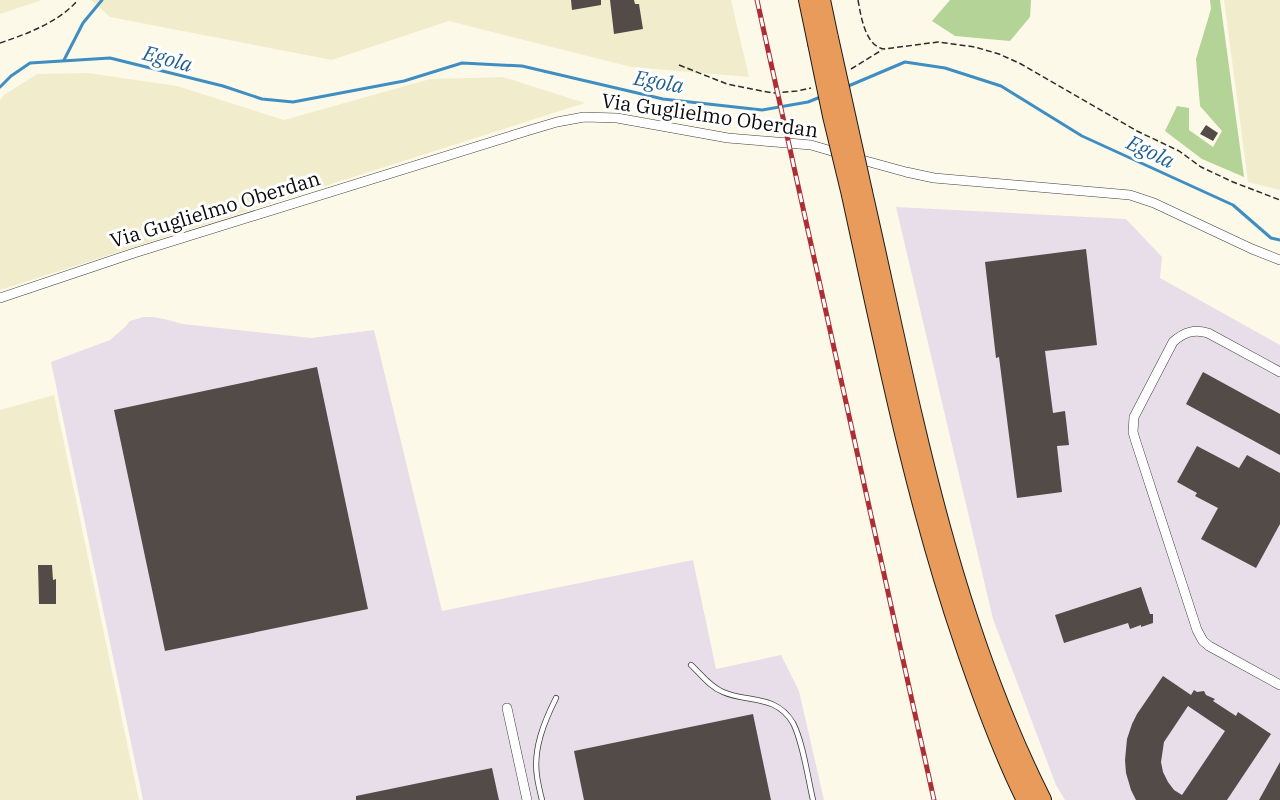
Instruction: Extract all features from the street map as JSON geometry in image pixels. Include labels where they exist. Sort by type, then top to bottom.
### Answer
[{"type":"highway","points":[[808,0],[823,41],[857,194],[942,533],[993,690],[1042,800]]},
{"type":"highway","points":[[821,0],[823,41]]},
{"type":"highway","points":[[857,194],[897,408],[931,543],[983,699],[1026,800]]},
{"type":"street","name":"Via Guglielmo Oberdan","points":[[0,298],[134,253],[521,132],[584,117],[617,118],[728,138],[811,145],[906,172],[934,177],[1130,195],[1154,202],[1280,260]]},
{"type":"street","points":[[1280,372],[1208,333],[1190,332],[1180,336],[1173,342],[1134,417],[1133,432],[1197,630],[1203,641],[1280,685]]},
{"type":"street","points":[[507,708],[527,800]]},
{"type":"lane","points":[[691,664],[710,684],[723,693],[773,704],[782,710],[792,722],[798,736],[813,800]]},
{"type":"lane","points":[[542,800],[536,775],[537,749],[545,722],[556,698]]},
{"type":"path","points":[[0,43],[51,21],[78,0]]},
{"type":"path","points":[[858,0],[861,16],[871,42],[877,48],[938,42],[975,47],[999,54],[1128,127],[1179,150],[1201,167],[1280,200]]},
{"type":"path","points":[[848,71],[884,49]]},
{"type":"path","points":[[679,65],[727,84],[773,93],[813,88]]},
{"type":"shaded area","points":[[0,0],[42,0],[0,14]]},
{"type":"shaded area","points":[[91,0],[731,0],[749,77],[631,67],[449,21],[332,60],[110,17]]},
{"type":"shaded area","points":[[1224,0],[1280,0],[1280,190],[1248,182]]},
{"type":"shaded area","points":[[88,73],[177,86],[284,120],[430,79],[503,77],[585,103],[0,290],[0,100],[37,74]]},
{"type":"shaded area","points":[[896,207],[1126,219],[1162,257],[1160,278],[1280,345],[1280,800],[1065,800],[1056,785],[993,619]]},
{"type":"shaded area","points":[[143,317],[183,324],[311,338],[374,330],[442,611],[693,560],[716,669],[781,655],[799,691],[824,800],[143,800],[51,362],[110,340],[130,321]]},
{"type":"shaded area","points":[[54,395],[139,800],[0,800],[0,410]]},
{"type":"green space","points":[[950,0],[1031,0],[1030,17],[1010,41],[955,36],[932,21]]},
{"type":"green space","points":[[1210,0],[1220,0],[1244,177],[1202,159],[1165,131],[1177,106],[1189,108],[1189,130],[1213,147],[1222,131],[1200,106],[1196,59],[1211,9]]},
{"type":"building","points":[[571,0],[601,0],[601,5],[572,10]]},
{"type":"building","points":[[610,0],[634,0],[635,4],[639,4],[643,29],[614,34]]},
{"type":"building","points":[[1206,125],[1218,133],[1213,141],[1200,134]]},
{"type":"building","points":[[1086,249],[1097,345],[1045,351],[1053,413],[1065,411],[1069,445],[1057,446],[1062,492],[1017,498],[999,357],[996,358],[985,262]]},
{"type":"building","points":[[317,367],[368,609],[165,651],[114,410]]},
{"type":"building","points":[[1203,372],[1280,414],[1280,455],[1186,404]]},
{"type":"building","points":[[1197,446],[1239,468],[1247,455],[1280,473],[1280,524],[1256,568],[1201,539],[1218,508],[1195,496],[1197,493],[1177,482]]},
{"type":"building","points":[[38,565],[52,565],[53,580],[56,579],[56,604],[39,604]]},
{"type":"building","points":[[1141,587],[1150,614],[1153,614],[1153,623],[1130,629],[1128,623],[1064,643],[1055,615]]},
{"type":"building","points":[[1163,676],[1191,695],[1194,690],[1204,691],[1206,695],[1215,699],[1213,701],[1236,716],[1238,712],[1271,734],[1227,800],[1136,800],[1126,773],[1125,760],[1127,739],[1137,714]],"holes":[[[1188,706],[1225,731],[1182,795],[1174,790],[1163,772],[1161,762],[1164,742]]]},
{"type":"building","points":[[753,714],[771,800],[584,800],[574,751]]},
{"type":"building","points":[[1280,762],[1280,800],[1259,800]]},
{"type":"building","points":[[492,768],[499,800],[356,800],[356,796]]},
{"type":"waterway","points":[[64,60],[83,23],[102,0]]},
{"type":"waterway","name":"Egola","points":[[0,87],[30,63],[110,58],[223,86],[262,99],[293,102],[404,81],[462,63],[522,66],[663,99],[762,110],[808,102],[823,96]]},
{"type":"waterway","name":"Egola","points":[[846,87],[905,62],[945,68],[1001,86],[1082,136],[1233,205],[1271,238],[1280,240]]},
{"type":"railway","points":[[757,0],[934,800]]}]
